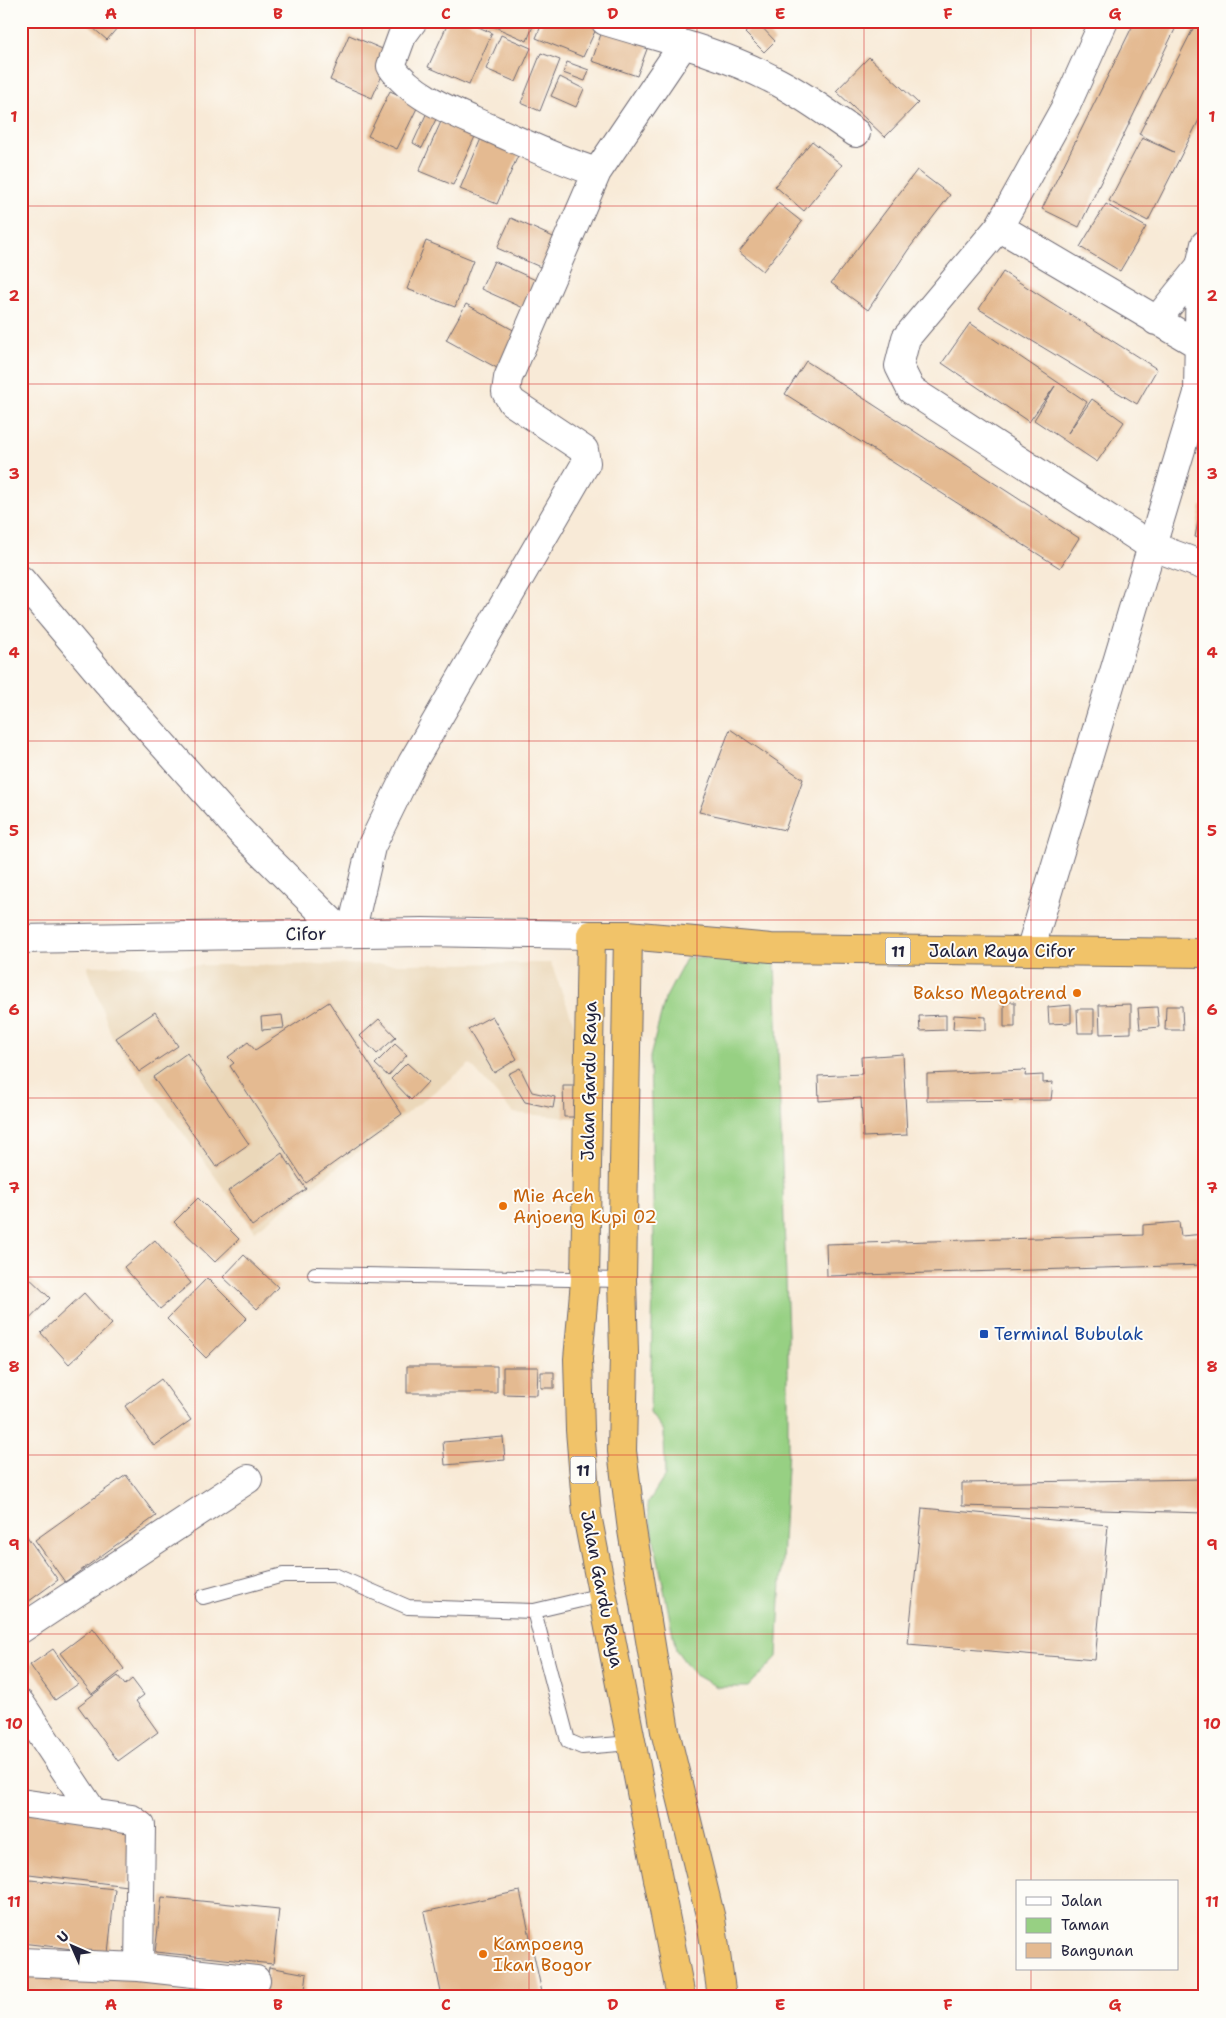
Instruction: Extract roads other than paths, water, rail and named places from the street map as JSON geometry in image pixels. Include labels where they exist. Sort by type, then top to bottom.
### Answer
[{"type":"highway","name":"Jalan Raya Cifor","points":[[591,935],[628,935],[771,948],[1205,953]]},
{"type":"highway","name":"Jalan Gardu Raya","points":[[591,935],[585,1280],[578,1359],[580,1430],[586,1515],[681,1997]]},
{"type":"highway","name":"Jalan Gardu Raya","points":[[628,935],[622,1280],[624,1352],[622,1451],[632,1530],[665,1731],[711,1919],[722,1997]]},
{"type":"street","points":[[413,21],[402,36],[391,66],[397,75],[435,102],[557,159],[597,172]]},
{"type":"street","points":[[605,21],[723,57],[769,77],[805,98],[856,133]]},
{"type":"street","points":[[1104,21],[1066,106],[999,227],[906,338],[899,366],[911,390],[1151,546],[1205,566]]},
{"type":"street","points":[[21,580],[113,688],[239,830],[347,933],[371,847],[412,763],[586,463],[584,450],[512,402],[506,392],[508,378],[597,172],[683,45]]},
{"type":"street","points":[[999,227],[1199,345]]},
{"type":"street","points":[[1156,321],[1202,255]]},
{"type":"street","points":[[1030,951],[1198,393],[1202,255]]},
{"type":"street","name":"Cifor","points":[[21,939],[424,932],[591,935]]},
{"type":"street","points":[[21,1629],[248,1479]]},
{"type":"street","points":[[21,1704],[94,1812]]},
{"type":"street","points":[[21,1804],[94,1812],[132,1819],[140,1826],[139,1967]]},
{"type":"street","points":[[21,1962],[139,1967],[256,1980]]},
{"type":"lane","points":[[315,1274],[622,1280]]},
{"type":"lane","points":[[203,1597],[283,1575],[334,1575],[408,1608],[534,1611],[602,1595]]},
{"type":"lane","points":[[534,1611],[568,1741],[582,1747],[632,1743]]},
{"type":"place","name":"Bakso Megatrend","points":[[1077,993]]},
{"type":"place","name":"Mie Aceh Anjoeng Kupi 02","points":[[503,1206]]},
{"type":"place","name":"Terminal Bubulak","points":[[984,1334]]},
{"type":"place","name":"Kampoeng Ikan Bogor","points":[[483,1954]]}]
